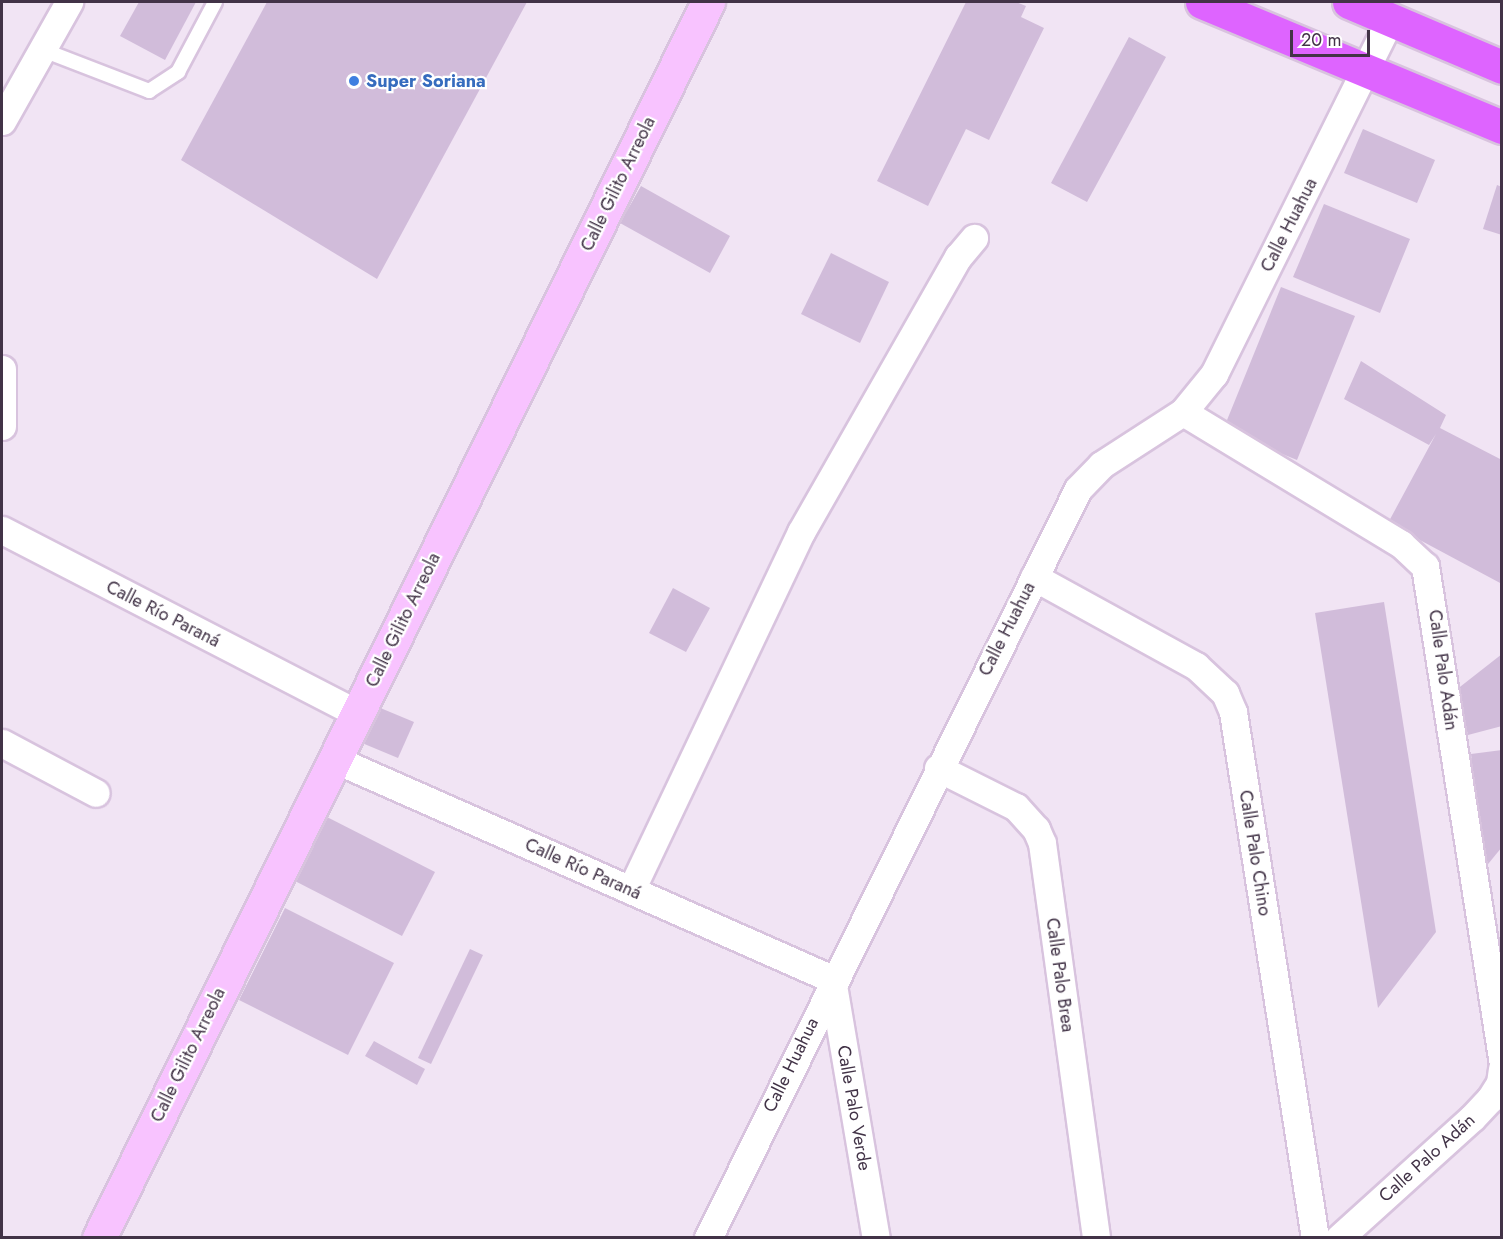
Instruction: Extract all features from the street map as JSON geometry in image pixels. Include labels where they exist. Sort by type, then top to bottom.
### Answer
[{"type":"highway","points":[[1202,2],[1502,127]]},
{"type":"highway","points":[[1349,2],[1502,67]]},
{"type":"street","points":[[2,122],[69,2]]},
{"type":"street","name":"Calle Gilito Arreola","points":[[99,1238],[708,2]]},
{"type":"street","name":"Calle Huahua","points":[[708,1238],[832,979],[1078,489],[1090,474],[1183,412],[1214,374],[1391,18]]},
{"type":"street","points":[[632,890],[801,532],[958,257],[974,238]]},
{"type":"street","points":[[2,369],[2,426]]},
{"type":"street","name":"Calle Palo Adán","points":[[1183,412],[1401,544],[1425,566],[1502,1059]]},
{"type":"street","name":"Calle Río Paraná","points":[[2,531],[357,713]]},
{"type":"street","name":"Calle Palo Chino","points":[[1034,577],[1196,666],[1225,693],[1233,712],[1315,1238]]},
{"type":"street","points":[[2,743],[96,793]]},
{"type":"street","name":"Calle Río Paraná","points":[[334,759],[832,979]]},
{"type":"street","name":"Calle Palo Brea","points":[[938,768],[1016,807],[1036,829],[1042,843],[1096,1238]]},
{"type":"street","name":"Calle Palo Verde","points":[[832,979],[876,1238]]},
{"type":"street","name":"Calle Palo Adán","points":[[1339,1238],[1478,1112],[1500,1083],[1502,1069]]},
{"type":"lane","points":[[43,50],[149,91],[178,72],[214,2]]},
{"type":"building","points":[[139,2],[196,2],[165,60],[120,36]]},
{"type":"building","name":"Super Soriana","points":[[267,2],[527,2],[377,279],[181,160]]},
{"type":"building","points":[[966,2],[1016,2],[1026,6],[1021,17],[1044,28],[989,140],[966,129],[928,206],[877,181]]},
{"type":"building","points":[[1129,37],[1166,57],[1087,202],[1051,183]]},
{"type":"building","points":[[1363,129],[1435,160],[1417,203],[1344,173]]},
{"type":"building","points":[[1497,185],[1502,187],[1502,235],[1483,229]]},
{"type":"building","points":[[641,186],[730,236],[710,273],[620,223]]},
{"type":"building","points":[[1324,204],[1410,239],[1380,313],[1293,277]]},
{"type":"building","points":[[831,253],[889,282],[860,343],[801,314]]},
{"type":"building","points":[[1281,287],[1355,316],[1297,460],[1223,430]]},
{"type":"building","points":[[1361,361],[1446,415],[1440,428],[1502,460],[1502,584],[1388,523],[1436,434],[1429,445],[1344,399]]},
{"type":"building","points":[[673,588],[710,608],[686,652],[649,633]]},
{"type":"building","points":[[1384,602],[1436,932],[1378,1008],[1315,613]]},
{"type":"building","points":[[1502,654],[1502,726],[1468,735],[1456,690]]},
{"type":"building","points":[[378,707],[414,722],[398,758],[362,743]]},
{"type":"building","points":[[1502,750],[1502,847],[1484,869],[1471,754]]},
{"type":"building","points":[[325,816],[435,872],[402,936],[293,880]]},
{"type":"building","points":[[285,908],[394,963],[348,1055],[239,1000]]},
{"type":"building","points":[[470,949],[483,955],[431,1064],[418,1058]]},
{"type":"building","points":[[374,1041],[425,1069],[417,1085],[365,1056]]},
{"type":"place","name":"Super Soriana","points":[[354,81]]}]
